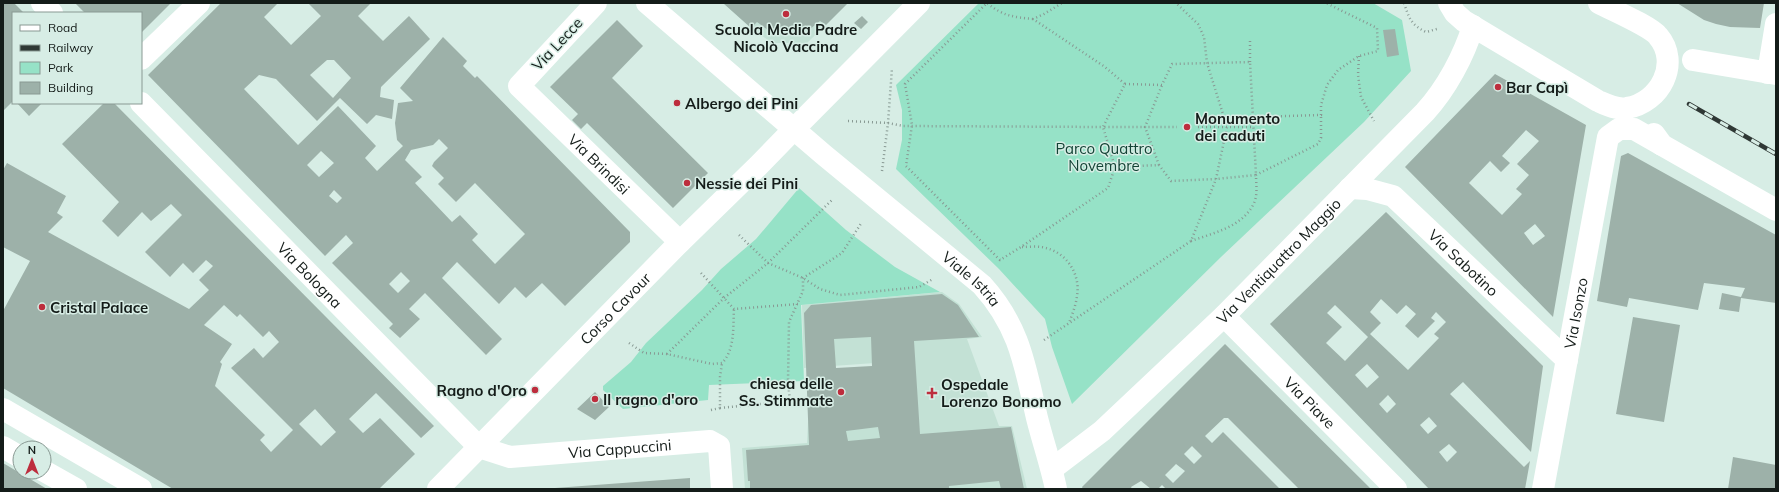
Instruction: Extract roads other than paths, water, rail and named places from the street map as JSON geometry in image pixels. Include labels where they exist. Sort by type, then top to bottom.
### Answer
[{"type":"street","points":[[42,3],[51,12]]},
{"type":"street","points":[[142,58],[199,3]]},
{"type":"street","name":"Via Lecce","points":[[519,86],[596,3]]},
{"type":"street","name":"Viale Istria","points":[[647,3],[794,129],[982,285],[992,297],[1013,330],[1024,358],[1038,420],[1054,479]]},
{"type":"street","name":"Corso Cavour","points":[[438,489],[680,242],[758,166],[919,3]]},
{"type":"street","points":[[1449,3],[1455,13],[1473,26],[1605,104],[1626,108],[1637,106],[1648,100],[1660,89],[1666,74],[1667,58],[1662,42],[1652,31],[1599,3]]},
{"type":"street","points":[[1667,58],[1700,60],[1772,73],[1776,24]]},
{"type":"street","name":"Via Ventiquattro Maggio","points":[[1054,479],[1102,431],[1224,316],[1438,98],[1468,42],[1473,26]]},
{"type":"street","name":"Via Brindisi","points":[[519,86],[680,242]]},
{"type":"street","points":[[1648,100],[1646,119],[1651,130],[1662,145]]},
{"type":"street","name":"Via Bologna","points":[[142,104],[479,447]]},
{"type":"street","name":"Via Isonzo","points":[[1543,489],[1608,137],[1605,104]]},
{"type":"street","points":[[1608,137],[1618,129],[1634,129],[1776,210]]},
{"type":"street","name":"Via Sabotino","points":[[1350,188],[1367,189],[1393,196],[1567,360]]},
{"type":"street","name":"Via Piave","points":[[1224,316],[1396,489]]},
{"type":"street","points":[[3,409],[141,489]]},
{"type":"street","name":"Via Cappuccini","points":[[479,447],[510,457],[710,441],[719,446],[722,489]]},
{"type":"street","points":[[3,447],[12,452]]},
{"type":"street","points":[[52,476],[76,489]]},
{"type":"railway","points":[[1689,104],[1776,154]]},
{"type":"place","name":"Scuola Media Padre Nicolò Vaccina","points":[[786,14]]},
{"type":"place","name":"Bar Capì","points":[[1498,87]]},
{"type":"place","name":"Albergo dei Pini","points":[[677,103]]},
{"type":"place","name":"Monumento dei caduti","points":[[1187,127]]},
{"type":"place","name":"Nessie dei Pini","points":[[687,183]]},
{"type":"place","name":"Cristal Palace","points":[[42,307]]},
{"type":"place","name":"Ragno d'Oro","points":[[535,390]]},
{"type":"place","name":"chiesa delle Ss. Stimmate","points":[[841,392]]},
{"type":"place","name":"Ospedale Lorenzo Bonomo","points":[[932,393]]},
{"type":"place","name":"Il ragno d'oro","points":[[595,399]]},
{"type":"park label","name":"Parco Quattro Novembre","points":[[1104,156]]}]
